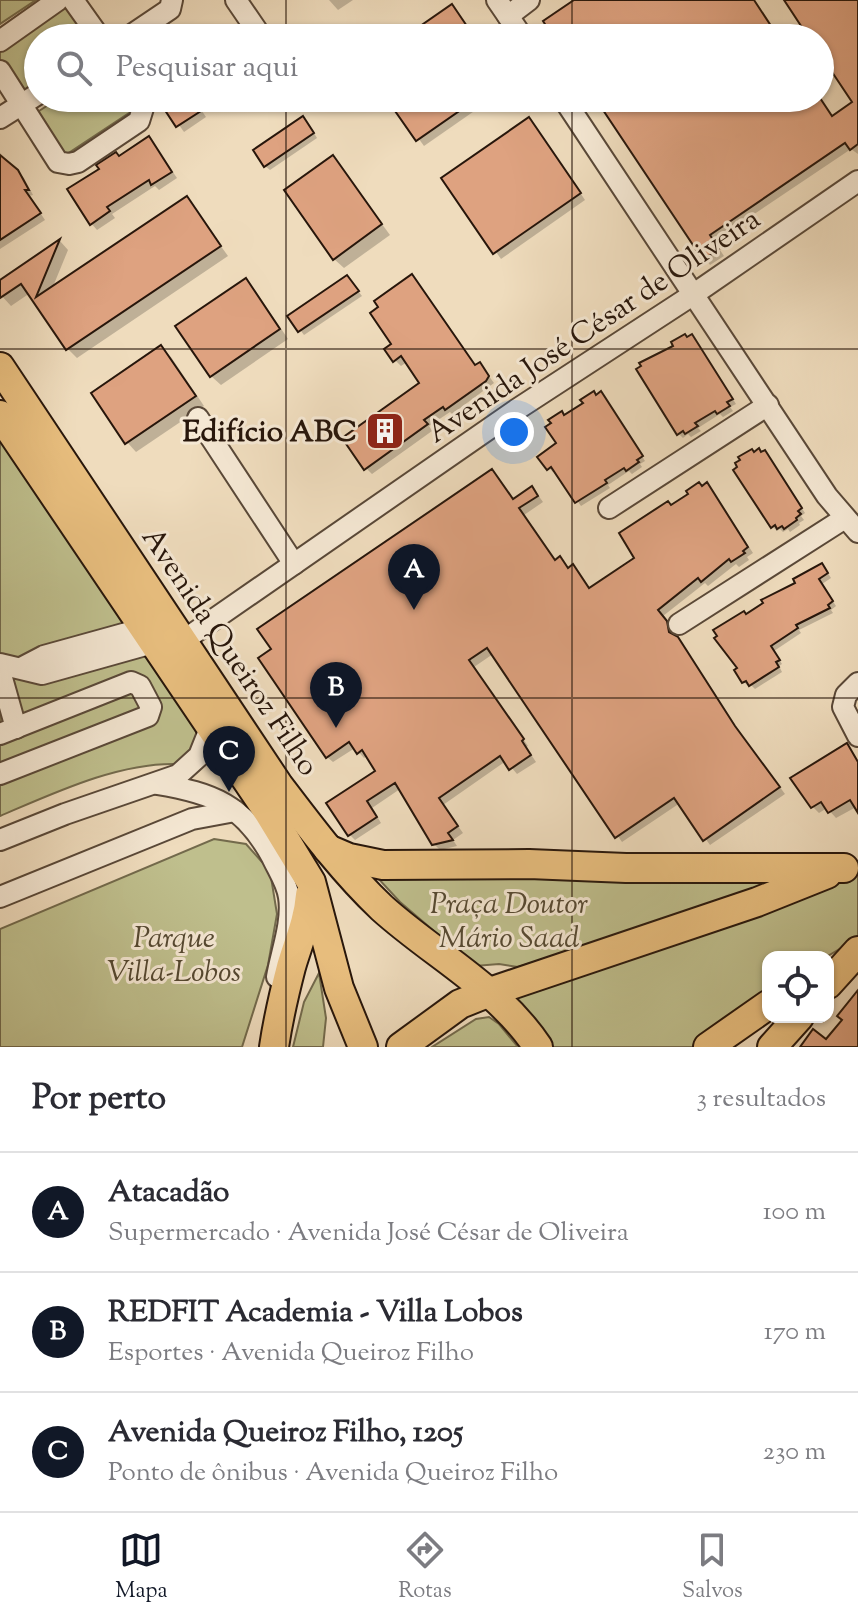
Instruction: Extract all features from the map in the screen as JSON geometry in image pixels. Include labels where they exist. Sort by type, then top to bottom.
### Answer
[{"type":"highway","name":"Avenida Queiroz Filho","points":[[0,367],[211,726],[311,882],[339,988],[363,1047]]},
{"type":"highway","name":"Avenida Queiroz Filho","points":[[0,415],[162,641],[347,873],[384,910],[490,992],[538,1047]]},
{"type":"highway","points":[[327,849],[349,858],[383,865],[529,864],[626,868],[853,865]]},
{"type":"highway","points":[[401,1047],[460,1004],[757,902],[853,865]]},
{"type":"highway","points":[[274,1047],[292,964],[305,926],[311,882]]},
{"type":"highway","points":[[834,960],[858,945]]},
{"type":"highway","points":[[834,977],[858,951]]},
{"type":"highway","points":[[708,1047],[762,1009]]},
{"type":"highway","points":[[772,1047],[794,1023]]},
{"type":"street","points":[[0,41],[58,0]]},
{"type":"street","points":[[73,0],[90,24]]},
{"type":"street","points":[[148,24],[170,9],[172,0]]},
{"type":"street","points":[[236,0],[252,24]]},
{"type":"street","points":[[502,8],[529,0]]},
{"type":"street","points":[[0,71],[24,94]]},
{"type":"street","points":[[0,118],[24,104]]},
{"type":"street","points":[[35,112],[58,162],[69,164],[78,162],[139,121],[142,112]]},
{"type":"street","points":[[572,112],[827,496],[851,525],[679,624]]},
{"type":"street","name":"Avenida José César de Oliveira","points":[[0,664],[21,668],[44,656],[162,641],[294,564],[516,410],[694,294],[858,181]]},
{"type":"street","points":[[609,508],[768,405]]},
{"type":"street","points":[[198,418],[294,564]]},
{"type":"street","points":[[0,671],[8,731],[131,682],[140,686],[151,707],[148,716],[0,774]]},
{"type":"street","points":[[858,683],[846,695],[843,707],[858,736]]},
{"type":"street","points":[[0,840],[178,775],[191,766],[205,746],[211,726]]},
{"type":"street","points":[[157,784],[195,790],[216,799],[254,829],[269,853],[289,896],[290,910],[273,994],[280,1014]]},
{"type":"street","points":[[0,897],[192,819],[235,811]]},
{"type":"green space","points":[[0,0],[36,0],[0,24]]},
{"type":"green space","points":[[66,7],[78,24],[40,24]]},
{"type":"green space","points":[[24,35],[24,96],[0,60],[0,51]]},
{"type":"green space","points":[[38,112],[130,112],[64,156]]},
{"type":"green space","points":[[0,439],[188,711],[196,740],[195,746],[178,764],[133,768],[110,774],[0,816]]},
{"type":"green space","name":"Parque Villa-Lobos","points":[[214,839],[246,844],[270,871],[277,914],[268,965],[242,1047],[0,1047],[0,929]]},
{"type":"green space","points":[[858,873],[858,938],[834,952],[762,951],[762,1000],[693,1047],[553,1047],[516,1000],[520,995],[789,902]]},
{"type":"green space","name":"Praça Doutor Mário Saad","points":[[375,875],[780,877],[781,884],[518,967],[499,964],[475,966],[400,902]]},
{"type":"green space","points":[[319,973],[326,1018],[323,1047],[293,1047],[304,1002]]},
{"type":"green space","points":[[489,1017],[518,1047],[432,1047],[476,1019]]},
{"type":"building","points":[[574,0],[754,0],[770,24],[545,24],[543,21]]},
{"type":"building","points":[[784,0],[858,0],[858,144],[850,150],[845,143],[710,235],[719,249],[703,260],[604,112],[829,112],[832,116],[852,102],[834,75],[834,24],[800,24]]},
{"type":"building","points":[[452,4],[466,24],[423,24]]},
{"type":"building","points":[[166,112],[199,112],[176,127]]},
{"type":"building","points":[[396,112],[458,112],[416,141]]},
{"type":"building","points":[[303,116],[314,133],[264,167],[253,150]]},
{"type":"building","points":[[529,117],[581,193],[493,254],[441,178]]},
{"type":"building","points":[[149,136],[172,172],[151,185],[149,180],[107,207],[110,211],[90,225],[67,189],[99,169],[96,165],[116,152],[119,156]]},
{"type":"building","points":[[0,155],[18,170],[29,190],[25,190],[41,213],[0,240]]},
{"type":"building","points":[[333,155],[382,224],[333,260],[284,190]]},
{"type":"building","points":[[187,196],[221,246],[66,350],[21,284],[0,298],[0,280],[60,239],[36,297]]},
{"type":"building","points":[[412,274],[475,365],[480,362],[489,376],[445,410],[443,407],[424,420],[428,424],[364,470],[342,438],[419,383],[401,356],[393,362],[384,349],[391,344],[370,313],[378,307],[374,301]]},
{"type":"building","points":[[347,275],[359,291],[298,332],[287,316]]},
{"type":"building","points":[[246,278],[280,329],[210,377],[175,326]]},
{"type":"building","points":[[685,334],[687,337],[692,334],[733,399],[727,402],[730,406],[695,423],[698,426],[685,434],[683,431],[677,435],[636,369],[641,366],[639,363],[673,346],[671,342]]},
{"type":"building","points":[[161,345],[196,396],[125,444],[91,393]]},
{"type":"building","points":[[594,391],[596,395],[601,391],[643,456],[626,471],[624,468],[575,503],[551,467],[547,470],[537,457],[556,443],[545,427],[551,423],[548,420],[562,411],[564,415],[583,403],[580,400]]},
{"type":"building","points":[[759,448],[761,452],[765,450],[802,508],[798,511],[801,514],[797,520],[784,529],[782,526],[777,529],[775,525],[771,528],[733,470],[740,460],[738,457]]},
{"type":"building","points":[[492,469],[513,499],[532,486],[538,496],[519,508],[555,560],[560,556],[568,568],[573,564],[589,588],[634,558],[619,533],[668,501],[671,505],[699,482],[702,486],[707,482],[748,547],[743,551],[745,553],[731,562],[729,559],[701,582],[698,578],[658,610],[667,621],[669,632],[678,637],[735,726],[780,787],[703,841],[674,798],[615,838],[487,648],[469,660],[524,739],[522,741],[531,755],[509,770],[500,756],[439,798],[458,826],[448,833],[453,840],[432,845],[395,783],[367,801],[377,817],[348,836],[326,803],[375,771],[362,750],[357,754],[349,742],[326,758],[258,658],[271,649],[257,629]]},
{"type":"building","points":[[822,563],[828,573],[819,579],[833,601],[828,605],[830,608],[796,625],[798,628],[771,646],[780,660],[776,662],[779,667],[749,686],[746,681],[742,683],[734,670],[737,668],[714,638],[717,636],[713,630],[744,611],[746,614],[763,603],[761,600],[795,583],[793,579]]},
{"type":"building","points":[[847,743],[858,762],[858,813],[850,800],[828,813],[821,802],[811,808],[790,778]]},
{"type":"building","points":[[858,990],[858,1047],[800,1047],[813,1029],[826,1039],[842,1020],[837,1016]]},
{"type":"place","name":"Edifício ABC","points":[[385,431]]},
{"type":"place","name":"Atacadão","points":[[414,610]]},
{"type":"place","name":"REDFIT Academia - Villa Lobos","points":[[336,728]]},
{"type":"place","name":"Avenida Queiroz Filho, 1205","points":[[229,792]]}]
